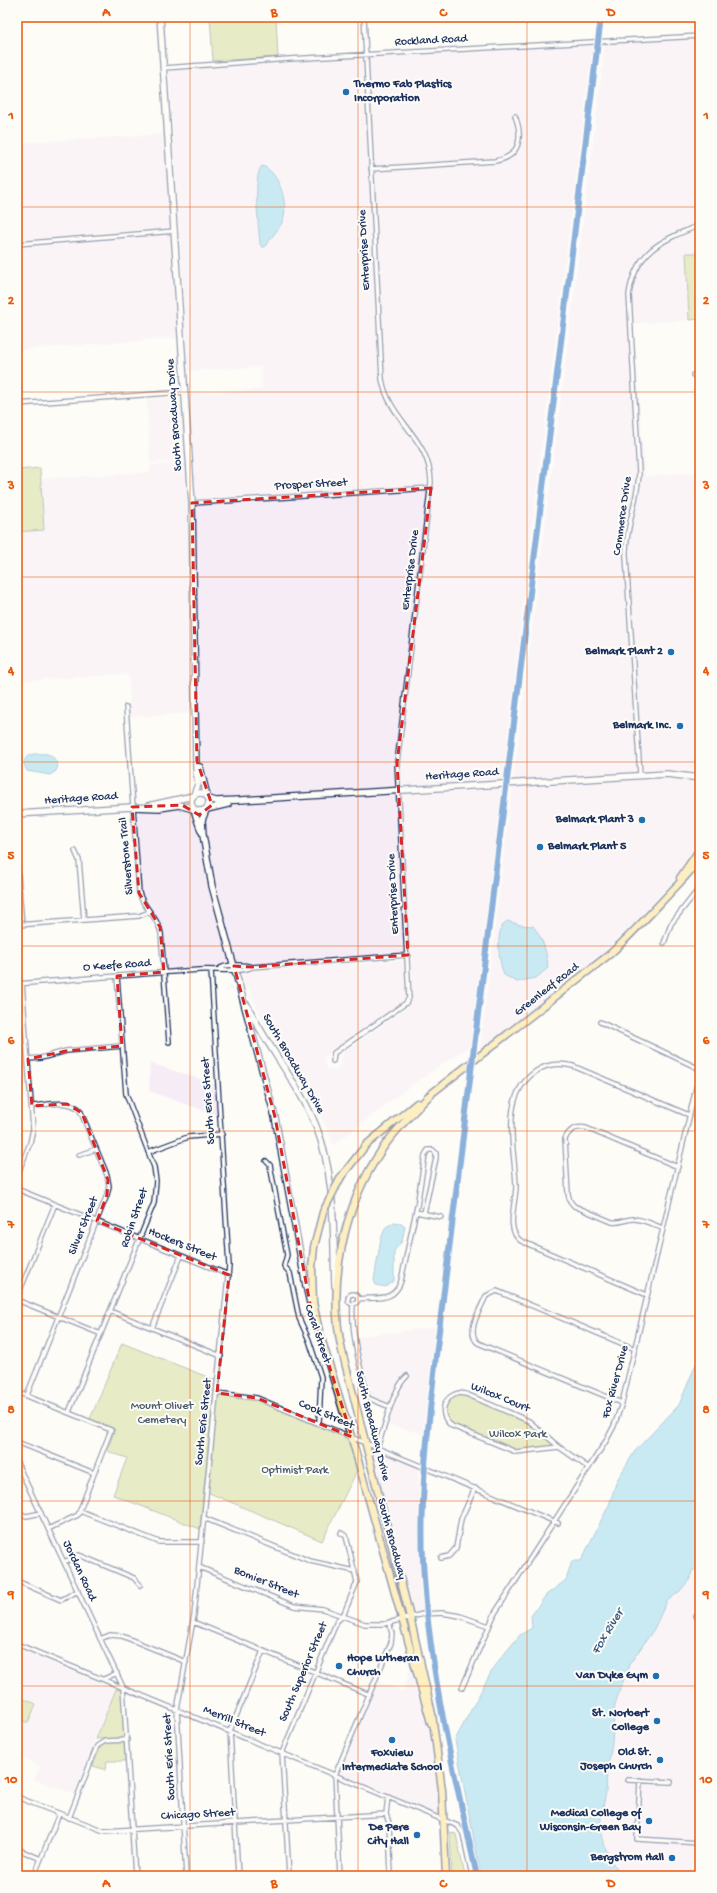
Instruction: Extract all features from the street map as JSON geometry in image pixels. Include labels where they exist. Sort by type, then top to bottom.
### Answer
[{"type":"main road","name":"South Broadway Drive","points":[[160,17],[192,503],[198,784],[194,795]]},
{"type":"main road","name":"South Broadway Drive","points":[[197,761],[208,798]]},
{"type":"main road","name":"Heritage Road","points":[[208,798],[216,801],[240,800],[640,775],[686,775],[700,778]]},
{"type":"main road","name":"Heritage Road","points":[[686,775],[700,781]]},
{"type":"main road","points":[[201,793],[208,798],[209,804],[206,810],[199,812],[193,809],[190,802],[194,795],[201,793]]},
{"type":"main road","name":"Heritage Road","points":[[17,814],[146,806],[194,795]]},
{"type":"main road","name":"Heritage Road","points":[[206,810],[240,800]]},
{"type":"main road","name":"Heritage Road","points":[[146,806],[160,808],[182,805],[193,809]]},
{"type":"main road","name":"South Broadway Drive","points":[[193,809],[203,835]]},
{"type":"main road","name":"South Broadway Drive","points":[[206,810],[202,820],[203,835],[212,886],[243,995],[275,1117],[306,1286],[316,1326],[319,1332]]},
{"type":"main road","name":"Greenleaf Road","points":[[670,893],[700,849]]},
{"type":"main road","name":"Greenleaf Road","points":[[429,1096],[610,954],[631,935],[686,876],[700,858]]},
{"type":"main road","name":"South Broadway Drive","points":[[243,995],[259,1030],[310,1114],[323,1148],[329,1173],[336,1306],[340,1343],[410,1618],[432,1714],[441,1775],[446,1876]]},
{"type":"main road","points":[[336,1306],[341,1250],[349,1219],[360,1188],[383,1148],[429,1096]]},
{"type":"main road","name":"South Broadway","points":[[429,1096],[374,1138],[356,1157],[341,1177],[323,1212],[314,1247],[312,1268],[313,1302],[319,1332],[352,1437],[428,1716],[434,1730]]},
{"type":"street","name":"Enterprise Drive","points":[[333,1061],[334,1053],[406,1003],[410,992],[398,790],[398,750],[431,488],[430,466],[424,451],[392,408],[384,392],[382,379],[364,17]]},
{"type":"street","name":"Rockland Road","points":[[164,68],[700,36]]},
{"type":"street","points":[[371,168],[496,161],[504,159],[512,154],[519,142],[519,125],[515,116]]},
{"type":"street","name":"Commerce Drive","points":[[640,775],[626,556],[638,491],[639,473],[629,295],[635,272],[649,252],[666,238],[700,225]]},
{"type":"street","points":[[17,244],[175,231]]},
{"type":"street","points":[[693,375],[700,376]]},
{"type":"street","points":[[17,404],[184,392]]},
{"type":"street","name":"Prosper Street","points":[[192,503],[431,488]]},
{"type":"street","name":"Silverstone Trail","points":[[126,707],[132,807],[140,893],[143,904],[158,921],[160,927],[169,1042]]},
{"type":"street","points":[[75,851],[79,860],[84,920]]},
{"type":"street","points":[[17,863],[22,925]]},
{"type":"street","points":[[664,943],[671,924],[700,887]]},
{"type":"street","points":[[17,925],[139,916],[150,912]]},
{"type":"street","name":"O Keefe Road","points":[[17,984],[408,955]]},
{"type":"street","name":"South Erie Street","points":[[186,1876],[177,1710],[193,1622],[202,1542],[221,1356],[229,1246],[211,970]]},
{"type":"street","name":"Robin Street","points":[[69,1412],[154,1202],[156,1188],[156,1174],[128,1100],[122,1046],[117,976]]},
{"type":"street","points":[[17,1176],[32,1136],[32,1106],[22,983]]},
{"type":"street","points":[[600,1022],[700,1070]]},
{"type":"street","points":[[28,1059],[41,1058],[66,1051],[122,1046]]},
{"type":"street","points":[[647,1295],[520,1241],[515,1236],[513,1230],[515,1200],[512,1108],[516,1095],[523,1083],[531,1074],[541,1068],[560,1064],[573,1066],[690,1115]]},
{"type":"street","name":"Fox River Drive","points":[[462,1688],[495,1613],[589,1468],[614,1426],[622,1403],[700,1070]]},
{"type":"street","name":"Silver Street","points":[[27,1396],[97,1221],[109,1186],[107,1175],[82,1113],[77,1107],[67,1104],[32,1106]]},
{"type":"street","points":[[662,1228],[637,1219],[630,1219],[619,1223],[612,1222],[574,1206],[570,1201],[568,1194],[565,1139],[574,1129],[582,1127],[678,1166]]},
{"type":"street","points":[[148,1152],[188,1138],[222,1134]]},
{"type":"street","points":[[79,1155],[96,1148]]},
{"type":"street","points":[[352,1304],[358,1299],[393,1295],[398,1291],[416,1212],[426,1154],[430,1149],[435,1151],[437,1155],[424,1213]]},
{"type":"street","name":"Coral Street","points":[[266,1161],[270,1165],[287,1255],[284,1266],[290,1273],[299,1318],[309,1340],[321,1377],[319,1423]]},
{"type":"street","name":"Hockers Street","points":[[17,1188],[228,1275]]},
{"type":"street","points":[[55,1204],[17,1299],[101,1334]]},
{"type":"street","points":[[416,1212],[441,1217]]},
{"type":"street","points":[[152,1328],[181,1256]]},
{"type":"street","points":[[622,1403],[478,1343],[473,1334],[479,1313],[488,1294],[499,1292],[635,1349]]},
{"type":"street","points":[[358,1299],[355,1294],[349,1295],[348,1300],[352,1304],[352,1324],[358,1358],[368,1398],[390,1407]]},
{"type":"street","points":[[110,1311],[221,1356]]},
{"type":"street","points":[[377,1448],[385,1429],[390,1407],[401,1381],[407,1376]]},
{"type":"street","points":[[17,1392],[112,1430],[78,1515],[48,1529]]},
{"type":"street","name":"Cook Street","points":[[217,1393],[257,1398],[558,1523]]},
{"type":"street","name":"Wilcox Court","points":[[559,1448],[516,1452],[452,1426],[445,1418],[444,1404],[454,1394],[466,1394],[529,1421],[559,1448],[589,1468]]},
{"type":"street","points":[[17,1442],[94,1473]]},
{"type":"street","name":"Jordan Road","points":[[17,1463],[123,1687],[135,1876]]},
{"type":"street","points":[[441,1558],[449,1556],[456,1548],[461,1520],[474,1488]]},
{"type":"street","points":[[80,1511],[159,1542],[202,1542]]},
{"type":"street","points":[[17,1514],[27,1516],[41,1513]]},
{"type":"street","points":[[204,1518],[310,1561],[355,1571]]},
{"type":"street","name":"South Superior Street","points":[[289,1876],[282,1753],[337,1621],[343,1616],[357,1582],[346,1536],[341,1532]]},
{"type":"street","points":[[64,1562],[79,1555],[134,1578],[140,1585]]},
{"type":"street","name":"Bomier Street","points":[[199,1567],[294,1606],[323,1610],[365,1624],[402,1620],[427,1613],[450,1614],[469,1618],[489,1626]]},
{"type":"street","points":[[17,1581],[61,1600],[78,1592]]},
{"type":"street","points":[[193,1622],[368,1694]]},
{"type":"street","points":[[340,1876],[335,1775],[368,1694],[391,1643],[392,1634],[389,1622]]},
{"type":"street","points":[[100,1639],[110,1635],[122,1636],[186,1662]]},
{"type":"street","name":"Merrill Street","points":[[17,1644],[458,1826],[462,1830],[472,1876]]},
{"type":"street","points":[[238,1876],[230,1731],[263,1650]]},
{"type":"street","points":[[104,1679],[117,1673]]},
{"type":"street","points":[[69,1818],[97,1746],[105,1741],[127,1740]]},
{"type":"street","points":[[628,1780],[671,1782]]},
{"type":"street","points":[[640,1780],[637,1839],[700,1843]]},
{"type":"street","name":"Chicago Street","points":[[17,1797],[100,1830],[386,1814]]},
{"type":"street","points":[[388,1797],[386,1814],[389,1823],[392,1876]]},
{"type":"street","points":[[34,1876],[59,1814]]},
{"type":"street","points":[[17,1849],[41,1859]]},
{"type":"highlighted area","points":[[431,488],[397,763],[408,955],[252,967],[234,966],[275,1117],[311,1309],[352,1437],[257,1398],[217,1393],[229,1275],[97,1221],[107,1195],[108,1180],[82,1113],[67,1104],[32,1106],[28,1059],[66,1051],[122,1046],[117,976],[164,972],[160,927],[139,893],[132,807],[182,805],[199,815],[212,805],[197,761],[192,503]]},
{"type":"shaded area","points":[[700,38],[700,253],[686,254],[689,320],[633,324],[645,476],[697,473],[700,508],[700,775],[681,771],[665,770],[513,780],[605,44]]},
{"type":"shaded area","points":[[593,44],[536,494],[503,780],[220,800],[211,797],[201,765],[196,518],[189,394],[262,389],[261,367],[188,371],[169,74],[173,69],[201,66]]},
{"type":"shaded area","points":[[165,134],[178,338],[17,350],[17,143]]},
{"type":"shaded area","points":[[174,398],[181,400],[183,403],[186,461],[150,463],[147,399]]},
{"type":"shaded area","points":[[186,463],[196,713],[127,717],[126,707],[130,701],[128,674],[17,681],[17,532],[44,530],[41,479],[150,472],[150,465]]},
{"type":"shaded area","points":[[669,777],[688,780],[700,784],[700,845],[697,850],[676,877],[660,903],[631,935],[479,1056],[512,787]]},
{"type":"shaded area","points":[[502,788],[470,1046],[410,1086],[334,1145],[325,1124],[296,1073],[261,1018],[249,988],[244,988],[214,876],[203,821],[208,811],[234,805]],"holes":[[[411,951],[413,995],[406,995],[405,963],[402,960],[329,965],[328,958]],[[403,1001],[409,1006],[346,1050],[341,1055],[340,1066],[336,1070],[327,1068],[324,1063],[326,1056]]]},
{"type":"shaded area","points":[[179,807],[188,810],[193,816],[203,835],[208,864],[235,968],[220,966],[211,969],[164,972],[160,927],[141,899],[135,839],[136,816],[140,811],[161,811]]},
{"type":"shaded area","points":[[150,1063],[218,1085],[221,1117],[149,1091]]},
{"type":"shaded area","points":[[435,1327],[423,1434],[386,1424],[390,1407],[368,1398],[354,1337]]},
{"type":"shaded area","points":[[365,1442],[418,1465],[423,1614],[410,1618]]},
{"type":"shaded area","name":"St. Norbert College","points":[[700,1566],[700,1876],[631,1876],[620,1871],[613,1864],[605,1847],[600,1824],[606,1792],[615,1704],[629,1665],[654,1629],[667,1601],[679,1592],[690,1579],[692,1571]]},
{"type":"shaded area","points":[[19,1649],[116,1689],[74,1794],[34,1779],[40,1766],[17,1756],[17,1655]]},
{"type":"shaded area","name":"Foxview Intermediate School","points":[[413,1660],[434,1730],[444,1820],[335,1775],[375,1680],[403,1691]]},
{"type":"green space","points":[[210,17],[276,17],[278,57],[213,61]]},
{"type":"green space","points":[[686,253],[700,253],[700,319],[689,320]]},
{"type":"green space","points":[[40,468],[44,530],[17,532],[17,470]]},
{"type":"green space","name":"Mount Olivet Cemetery","points":[[122,1343],[215,1380],[200,1529],[113,1495],[127,1458],[107,1451],[115,1429],[90,1419]]},
{"type":"green space","name":"Optimist Park","points":[[217,1393],[257,1398],[352,1437],[360,1465],[322,1541],[207,1492]]},
{"type":"green space","name":"Wilcox Park","points":[[463,1394],[529,1421],[559,1447],[516,1452],[449,1424],[443,1411],[451,1396]]},
{"type":"green space","points":[[116,1689],[122,1691],[124,1738],[96,1739]]},
{"type":"green space","points":[[24,1699],[36,1704],[28,1723],[17,1718]]},
{"type":"green space","points":[[124,1742],[125,1761],[107,1761],[106,1770],[93,1766],[102,1743]]},
{"type":"green space","points":[[450,1832],[456,1834],[465,1876],[452,1876]]},
{"type":"water","points":[[262,166],[268,169],[278,181],[285,206],[283,220],[265,247],[262,247],[260,244],[257,203],[257,180]]},
{"type":"water","points":[[33,754],[48,754],[54,758],[58,766],[56,771],[50,775],[27,771],[24,761],[27,757]]},
{"type":"water","points":[[507,921],[521,925],[533,926],[542,940],[547,956],[548,968],[536,978],[517,982],[504,975],[499,955],[499,938],[500,931]]},
{"type":"water","points":[[394,1222],[400,1223],[405,1227],[402,1241],[394,1251],[394,1281],[386,1287],[376,1285],[374,1280],[381,1238],[386,1227]]},
{"type":"water","name":"Fox River","points":[[700,1354],[700,1566],[692,1571],[690,1579],[679,1592],[667,1601],[654,1629],[629,1665],[615,1704],[606,1792],[600,1824],[605,1847],[613,1864],[620,1871],[631,1876],[481,1876],[455,1740],[495,1665],[520,1635],[532,1628],[531,1616],[546,1595],[566,1580],[572,1561],[581,1561],[609,1505],[617,1480],[635,1451],[679,1405]]},
{"type":"cycle path","points":[[477,1876],[443,1720],[430,1641],[423,1561],[422,1534],[424,1480],[437,1347],[601,17]]},
{"type":"place","name":"Thermo Fab Plastics Incorporation","points":[[346,92]]},
{"type":"place","name":"Belmark Plant 2","points":[[671,652]]},
{"type":"place","name":"Belmark Inc.","points":[[680,726]]},
{"type":"place","name":"Belmark Plant 3","points":[[642,820]]},
{"type":"place","name":"Belmark Plant 5","points":[[540,847]]},
{"type":"place","name":"Hope Lutheran Church","points":[[339,1666]]},
{"type":"place","name":"Van Dyke Gym","points":[[656,1676]]},
{"type":"place","name":"St. Norbert College","points":[[657,1721]]},
{"type":"place","name":"Foxview Intermediate School","points":[[392,1740]]},
{"type":"place","name":"Old St. Joseph Church","points":[[660,1760]]},
{"type":"place","name":"Medical College of Wisconsin-Green Bay","points":[[649,1821]]},
{"type":"place","name":"De Pere City Hall","points":[[417,1835]]},
{"type":"place","name":"Bergstrom Hall","points":[[672,1858]]}]
